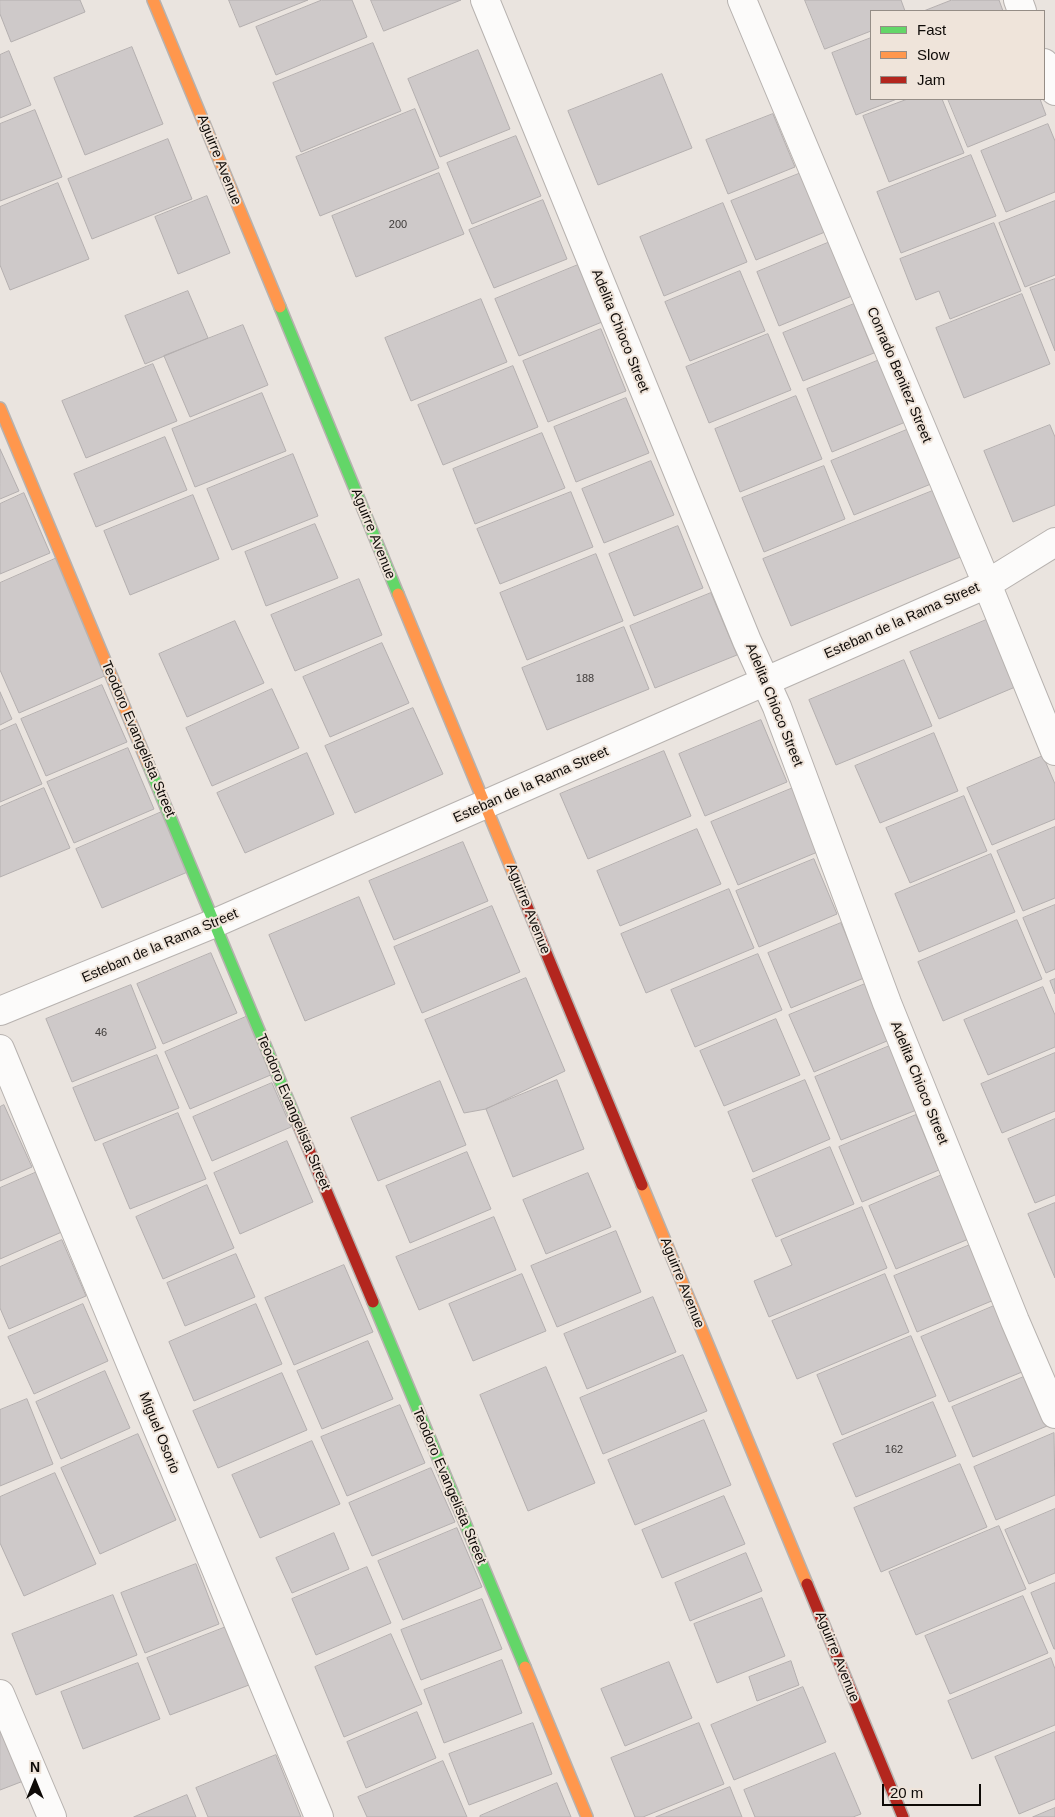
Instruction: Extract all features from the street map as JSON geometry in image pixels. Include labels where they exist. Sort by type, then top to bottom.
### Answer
[{"type":"street","name":"Aguirre Avenue","points":[[153,0],[903,1817]]},
{"type":"street","name":"Adelita Chioco Street","points":[[485,0],[747,641],[766,681],[887,1003],[1055,1414]]},
{"type":"street","name":"Conrado Benitez Street","points":[[742,0],[1055,751]]},
{"type":"street","points":[[1045,66],[1055,91]]},
{"type":"street","name":"Teodoro Evangelista Street","points":[[0,408],[587,1817]]},
{"type":"street","name":"Esteban de la Rama Street","points":[[0,1012],[215,923],[987,584],[1055,542]]},
{"type":"street","name":"Miguel Osorio","points":[[0,1049],[318,1817]]},
{"type":"street","points":[[0,1694],[49,1816]]},
{"type":"building","points":[[0,0],[80,0],[85,12],[11,42],[0,14]]},
{"type":"building","points":[[229,0],[308,0],[240,27]]},
{"type":"building","points":[[322,0],[352,0],[367,37],[276,75],[256,27]]},
{"type":"building","points":[[371,0],[461,0],[384,31]]},
{"type":"building","points":[[805,0],[901,0],[905,10],[870,10],[870,31],[825,49]]},
{"type":"building","points":[[952,0],[999,0],[1003,10],[927,10]]},
{"type":"building","points":[[870,38],[870,100],[894,100],[856,115],[832,53]]},
{"type":"building","points":[[373,43],[401,111],[301,152],[273,83]]},
{"type":"building","points":[[132,47],[163,124],[85,155],[54,78]]},
{"type":"building","points":[[478,50],[510,129],[440,157],[408,79]]},
{"type":"building","points":[[9,51],[31,105],[0,118],[0,55]]},
{"type":"building","points":[[662,74],[692,148],[598,185],[568,111]]},
{"type":"building","points":[[905,100],[942,100],[964,153],[889,182],[863,116]]},
{"type":"building","points":[[948,100],[1040,100],[1046,115],[968,147]]},
{"type":"building","points":[[415,109],[439,168],[320,216],[296,157]]},
{"type":"building","points":[[35,110],[62,177],[0,201],[0,124]]},
{"type":"building","points":[[773,114],[795,167],[728,194],[706,140]]},
{"type":"building","points":[[1048,124],[1055,141],[1055,192],[1006,212],[981,151]]},
{"type":"building","points":[[516,136],[541,196],[472,224],[447,163]]},
{"type":"building","points":[[168,139],[192,199],[92,239],[68,179]]},
{"type":"building","points":[[971,155],[996,216],[901,253],[877,192]]},
{"type":"building","points":[[439,173],[464,234],[356,277],[332,216]]},
{"type":"building","points":[[801,173],[825,232],[756,260],[731,201]]},
{"type":"building","points":[[58,183],[89,259],[10,290],[0,265],[0,207]]},
{"type":"building","points":[[207,196],[230,253],[178,274],[155,217]]},
{"type":"building","points":[[543,200],[567,259],[494,288],[469,230]]},
{"type":"building","points":[[1055,201],[1055,275],[1025,287],[999,223]]},
{"type":"building","points":[[723,203],[747,262],[664,296],[640,237]]},
{"type":"building","points":[[994,223],[1021,291],[950,319],[939,291],[916,300],[900,259]]},
{"type":"building","points":[[830,242],[852,296],[779,326],[757,272]]},
{"type":"building","points":[[578,265],[602,322],[519,356],[495,299]]},
{"type":"building","points":[[740,271],[765,331],[690,361],[665,302]]},
{"type":"building","points":[[1055,279],[1055,351],[1030,288]]},
{"type":"building","points":[[188,291],[208,338],[145,364],[125,316]]},
{"type":"building","points":[[1022,294],[1050,364],[964,398],[936,328]]},
{"type":"building","points":[[481,299],[507,362],[411,401],[385,338]]},
{"type":"building","points":[[854,304],[874,353],[803,381],[783,333]]},
{"type":"building","points":[[243,325],[268,385],[190,417],[164,356]]},
{"type":"building","points":[[601,329],[626,391],[548,422],[523,361]]},
{"type":"building","points":[[768,334],[791,390],[709,423],[686,367]]},
{"type":"building","points":[[882,359],[908,421],[832,452],[807,389]]},
{"type":"building","points":[[153,364],[177,421],[86,458],[62,401]]},
{"type":"building","points":[[513,366],[538,427],[443,465],[418,405]]},
{"type":"building","points":[[262,393],[286,451],[195,487],[172,429]]},
{"type":"building","points":[[796,396],[822,459],[740,492],[715,429]]},
{"type":"building","points":[[626,398],[649,453],[576,482],[554,427]]},
{"type":"building","points":[[1050,425],[1055,437],[1055,505],[1013,522],[984,451]]},
{"type":"building","points":[[909,429],[931,484],[854,515],[831,461]]},
{"type":"building","points":[[542,433],[565,488],[475,524],[453,469]]},
{"type":"building","points":[[165,437],[187,490],[96,527],[74,474]]},
{"type":"building","points":[[0,449],[19,491],[0,499]]},
{"type":"building","points":[[293,454],[318,516],[232,550],[207,489]]},
{"type":"building","points":[[651,461],[674,515],[604,543],[582,489]]},
{"type":"building","points":[[824,466],[845,519],[764,552],[742,498]]},
{"type":"building","points":[[935,490],[963,556],[791,626],[763,559]]},
{"type":"building","points":[[571,492],[593,547],[500,584],[477,529]]},
{"type":"building","points":[[24,493],[50,553],[0,574],[0,504]]},
{"type":"building","points":[[193,495],[219,559],[130,595],[104,531]]},
{"type":"building","points":[[315,524],[338,578],[266,606],[245,552]]},
{"type":"building","points":[[678,526],[703,588],[634,616],[609,554]]},
{"type":"building","points":[[596,554],[623,621],[527,660],[500,593]]},
{"type":"building","points":[[57,558],[107,675],[19,713],[0,670],[0,583]]},
{"type":"building","points":[[359,579],[382,635],[295,671],[271,615]]},
{"type":"building","points":[[711,593],[737,655],[655,688],[630,626]]},
{"type":"building","points":[[991,618],[1020,685],[939,719],[910,652]]},
{"type":"building","points":[[235,621],[264,683],[187,717],[159,654]]},
{"type":"building","points":[[624,627],[649,689],[547,730],[522,668]]},
{"type":"building","points":[[382,643],[409,703],[330,737],[303,677]]},
{"type":"building","points":[[904,660],[932,726],[836,765],[809,700]]},
{"type":"building","points":[[102,685],[127,742],[46,776],[21,719]]},
{"type":"building","points":[[272,689],[299,748],[212,786],[186,728]]},
{"type":"building","points":[[0,692],[12,719],[0,725]]},
{"type":"building","points":[[413,708],[443,774],[355,813],[325,746]]},
{"type":"building","points":[[761,720],[787,782],[705,816],[679,754]]},
{"type":"building","points":[[16,724],[42,784],[0,802],[0,731]]},
{"type":"building","points":[[934,733],[958,791],[880,823],[855,766]]},
{"type":"building","points":[[128,748],[154,809],[74,843],[47,782]]},
{"type":"building","points":[[664,751],[691,816],[588,859],[560,794]]},
{"type":"building","points":[[307,753],[334,814],[245,853],[217,793]]},
{"type":"building","points":[[1043,756],[1055,784],[1055,819],[992,845],[967,788]]},
{"type":"building","points":[[44,788],[70,848],[0,877],[0,807]]},
{"type":"building","points":[[793,788],[820,851],[738,885],[711,822]]},
{"type":"building","points":[[964,796],[987,851],[910,883],[886,828]]},
{"type":"building","points":[[164,811],[190,871],[102,908],[76,849]]},
{"type":"building","points":[[1055,827],[1055,898],[1023,911],[997,851]]},
{"type":"building","points":[[697,829],[721,884],[620,926],[597,871]]},
{"type":"building","points":[[463,842],[488,901],[394,940],[369,881]]},
{"type":"building","points":[[991,854],[1015,912],[919,952],[895,894]]},
{"type":"building","points":[[814,859],[837,914],[759,947],[736,891]]},
{"type":"building","points":[[729,889],[754,948],[646,993],[621,934]]},
{"type":"building","points":[[359,897],[395,984],[305,1021],[269,935]]},
{"type":"building","points":[[1055,905],[1055,969],[1046,973],[1023,918]]},
{"type":"building","points":[[492,906],[520,972],[422,1013],[394,947]]},
{"type":"building","points":[[1017,920],[1042,979],[943,1021],[918,962]]},
{"type":"building","points":[[841,923],[864,978],[791,1008],[768,953]]},
{"type":"building","points":[[211,953],[237,1013],[163,1044],[137,984]]},
{"type":"building","points":[[758,954],[782,1010],[695,1047],[671,990]]},
{"type":"building","points":[[526,978],[565,1071],[486,1109],[464,1113],[425,1020]]},
{"type":"building","points":[[1055,979],[1055,994],[1050,981]]},
{"type":"building","points":[[870,982],[894,1038],[814,1072],[789,1015]]},
{"type":"building","points":[[131,985],[156,1048],[72,1082],[46,1019]]},
{"type":"building","points":[[1043,987],[1055,1015],[1055,1047],[988,1075],[964,1020]]},
{"type":"building","points":[[248,1016],[273,1074],[190,1109],[165,1052]]},
{"type":"building","points":[[776,1019],[800,1075],[724,1106],[700,1051]]},
{"type":"building","points":[[892,1045],[919,1109],[841,1140],[815,1077]]},
{"type":"building","points":[[1055,1053],[1055,1111],[1002,1133],[981,1084]]},
{"type":"building","points":[[157,1055],[179,1108],[95,1141],[73,1088]]},
{"type":"building","points":[[557,1080],[584,1149],[513,1177],[486,1109]]},
{"type":"building","points":[[805,1080],[830,1139],[753,1172],[728,1112]]},
{"type":"building","points":[[440,1081],[466,1145],[378,1181],[351,1118]]},
{"type":"building","points":[[272,1083],[291,1127],[212,1161],[193,1117]]},
{"type":"building","points":[[4,1105],[32,1167],[0,1181],[0,1107]]},
{"type":"building","points":[[178,1113],[206,1179],[130,1209],[103,1144]]},
{"type":"building","points":[[916,1115],[939,1170],[862,1202],[839,1147]]},
{"type":"building","points":[[1055,1119],[1055,1195],[1035,1203],[1008,1139]]},
{"type":"building","points":[[287,1141],[313,1202],[240,1234],[214,1173]]},
{"type":"building","points":[[830,1147],[854,1204],[776,1237],[752,1180]]},
{"type":"building","points":[[467,1152],[491,1209],[410,1243],[386,1186]]},
{"type":"building","points":[[37,1172],[64,1231],[0,1259],[0,1188]]},
{"type":"building","points":[[949,1172],[976,1236],[896,1269],[869,1206]]},
{"type":"building","points":[[588,1173],[611,1227],[546,1254],[523,1200]]},
{"type":"building","points":[[207,1185],[234,1248],[163,1279],[136,1217]]},
{"type":"building","points":[[1055,1203],[1055,1278],[1028,1214]]},
{"type":"building","points":[[862,1207],[887,1268],[769,1317],[754,1281],[792,1265],[781,1240]]},
{"type":"building","points":[[494,1217],[516,1270],[419,1310],[396,1257]]},
{"type":"building","points":[[616,1231],[641,1292],[557,1327],[531,1266]]},
{"type":"building","points":[[62,1240],[86,1296],[9,1329],[0,1308],[0,1267]]},
{"type":"building","points":[[970,1245],[994,1300],[917,1332],[894,1276]]},
{"type":"building","points":[[236,1254],[255,1297],[185,1326],[167,1283]]},
{"type":"building","points":[[344,1265],[373,1332],[294,1365],[265,1298]]},
{"type":"building","points":[[522,1274],[546,1331],[473,1361],[449,1304]]},
{"type":"building","points":[[885,1274],[909,1332],[797,1379],[772,1321]]},
{"type":"building","points":[[653,1297],[676,1352],[587,1389],[564,1334]]},
{"type":"building","points":[[83,1304],[108,1361],[34,1394],[8,1337]]},
{"type":"building","points":[[256,1304],[282,1364],[194,1401],[169,1342]]},
{"type":"building","points":[[994,1306],[1022,1372],[949,1402],[921,1337]]},
{"type":"building","points":[[911,1336],[936,1396],[842,1435],[817,1375]]},
{"type":"building","points":[[368,1341],[393,1399],[322,1429],[297,1371]]},
{"type":"building","points":[[683,1355],[707,1411],[603,1454],[580,1398]]},
{"type":"building","points":[[546,1367],[595,1483],[528,1511],[480,1395]]},
{"type":"building","points":[[105,1371],[130,1428],[61,1459],[36,1402]]},
{"type":"building","points":[[282,1373],[307,1430],[218,1468],[193,1411]]},
{"type":"building","points":[[1026,1376],[1047,1426],[973,1457],[952,1407]]},
{"type":"building","points":[[27,1399],[53,1464],[0,1486],[0,1410]]},
{"type":"building","points":[[933,1402],[956,1456],[856,1497],[833,1444]]},
{"type":"building","points":[[400,1405],[425,1463],[347,1496],[321,1437]]},
{"type":"building","points":[[704,1420],[731,1485],[635,1525],[608,1460]]},
{"type":"building","points":[[1054,1433],[1055,1495],[996,1520],[974,1467]]},
{"type":"building","points":[[138,1434],[176,1520],[100,1554],[61,1468]]},
{"type":"building","points":[[312,1441],[340,1504],[260,1538],[232,1475]]},
{"type":"building","points":[[960,1464],[987,1527],[881,1572],[854,1508]]},
{"type":"building","points":[[431,1468],[455,1522],[372,1556],[349,1503]]},
{"type":"building","points":[[55,1473],[96,1564],[24,1596],[0,1543],[0,1497]]},
{"type":"building","points":[[724,1496],[745,1544],[662,1578],[642,1530]]},
{"type":"building","points":[[1055,1509],[1055,1573],[1029,1584],[1005,1530]]},
{"type":"building","points":[[999,1526],[1026,1589],[916,1635],[889,1572]]},
{"type":"building","points":[[457,1528],[482,1587],[403,1620],[378,1561]]},
{"type":"building","points":[[334,1533],[349,1569],[292,1593],[276,1558]]},
{"type":"building","points":[[746,1553],[762,1591],[690,1621],[675,1583]]},
{"type":"building","points":[[196,1564],[219,1624],[145,1653],[121,1593]]},
{"type":"building","points":[[367,1567],[391,1623],[316,1655],[292,1599]]},
{"type":"building","points":[[1055,1583],[1055,1649],[1054,1649],[1031,1593]]},
{"type":"building","points":[[113,1595],[137,1655],[36,1695],[12,1634]]},
{"type":"building","points":[[1023,1596],[1048,1653],[950,1694],[925,1636]]},
{"type":"building","points":[[762,1598],[785,1656],[717,1683],[694,1624]]},
{"type":"building","points":[[482,1599],[502,1649],[421,1680],[401,1630]]},
{"type":"building","points":[[226,1627],[249,1685],[170,1715],[147,1658]]},
{"type":"building","points":[[391,1634],[422,1704],[344,1737],[315,1667]]},
{"type":"building","points":[[1051,1658],[1055,1669],[1055,1725],[972,1759],[948,1701]]},
{"type":"building","points":[[502,1660],[522,1713],[444,1743],[424,1690]]},
{"type":"building","points":[[791,1661],[799,1685],[757,1701],[749,1677]]},
{"type":"building","points":[[669,1662],[692,1718],[625,1746],[601,1689]]},
{"type":"building","points":[[138,1663],[160,1719],[83,1749],[61,1692]]},
{"type":"building","points":[[803,1687],[826,1742],[734,1780],[711,1725]]},
{"type":"building","points":[[417,1712],[436,1758],[366,1788],[347,1742]]},
{"type":"building","points":[[0,1719],[26,1780],[0,1790]]},
{"type":"building","points":[[533,1723],[552,1774],[469,1805],[449,1754]]},
{"type":"building","points":[[699,1723],[724,1784],[643,1817],[635,1817],[611,1758]]},
{"type":"building","points":[[1055,1732],[1055,1799],[1019,1814],[995,1757]]},
{"type":"building","points":[[835,1753],[861,1814],[853,1817],[755,1817],[744,1790]]},
{"type":"building","points":[[276,1755],[301,1817],[208,1817],[196,1788]]},
{"type":"building","points":[[443,1761],[467,1817],[367,1817],[358,1797]]},
{"type":"building","points":[[557,1783],[571,1817],[480,1817],[480,1816]]},
{"type":"building","points":[[730,1787],[742,1817],[656,1817]]},
{"type":"building","points":[[187,1795],[196,1817],[134,1817]]},
{"type":"building","points":[[1055,1808],[1055,1817],[1033,1817]]},
{"type":"traffic: fast","points":[[280,307],[398,594]]},
{"type":"traffic: fast","points":[[148,764],[298,1124]]},
{"type":"traffic: fast","points":[[373,1302],[525,1667]]},
{"type":"traffic: slow","points":[[153,0],[280,307]]},
{"type":"traffic: slow","points":[[0,408],[148,764]]},
{"type":"traffic: slow","points":[[398,594],[526,904]]},
{"type":"traffic: slow","points":[[642,1185],[807,1584]]},
{"type":"traffic: slow","points":[[525,1667],[587,1817]]},
{"type":"traffic: jam","points":[[526,904],[642,1185]]},
{"type":"traffic: jam","points":[[298,1124],[373,1302]]},
{"type":"traffic: jam","points":[[807,1584],[903,1817]]}]
